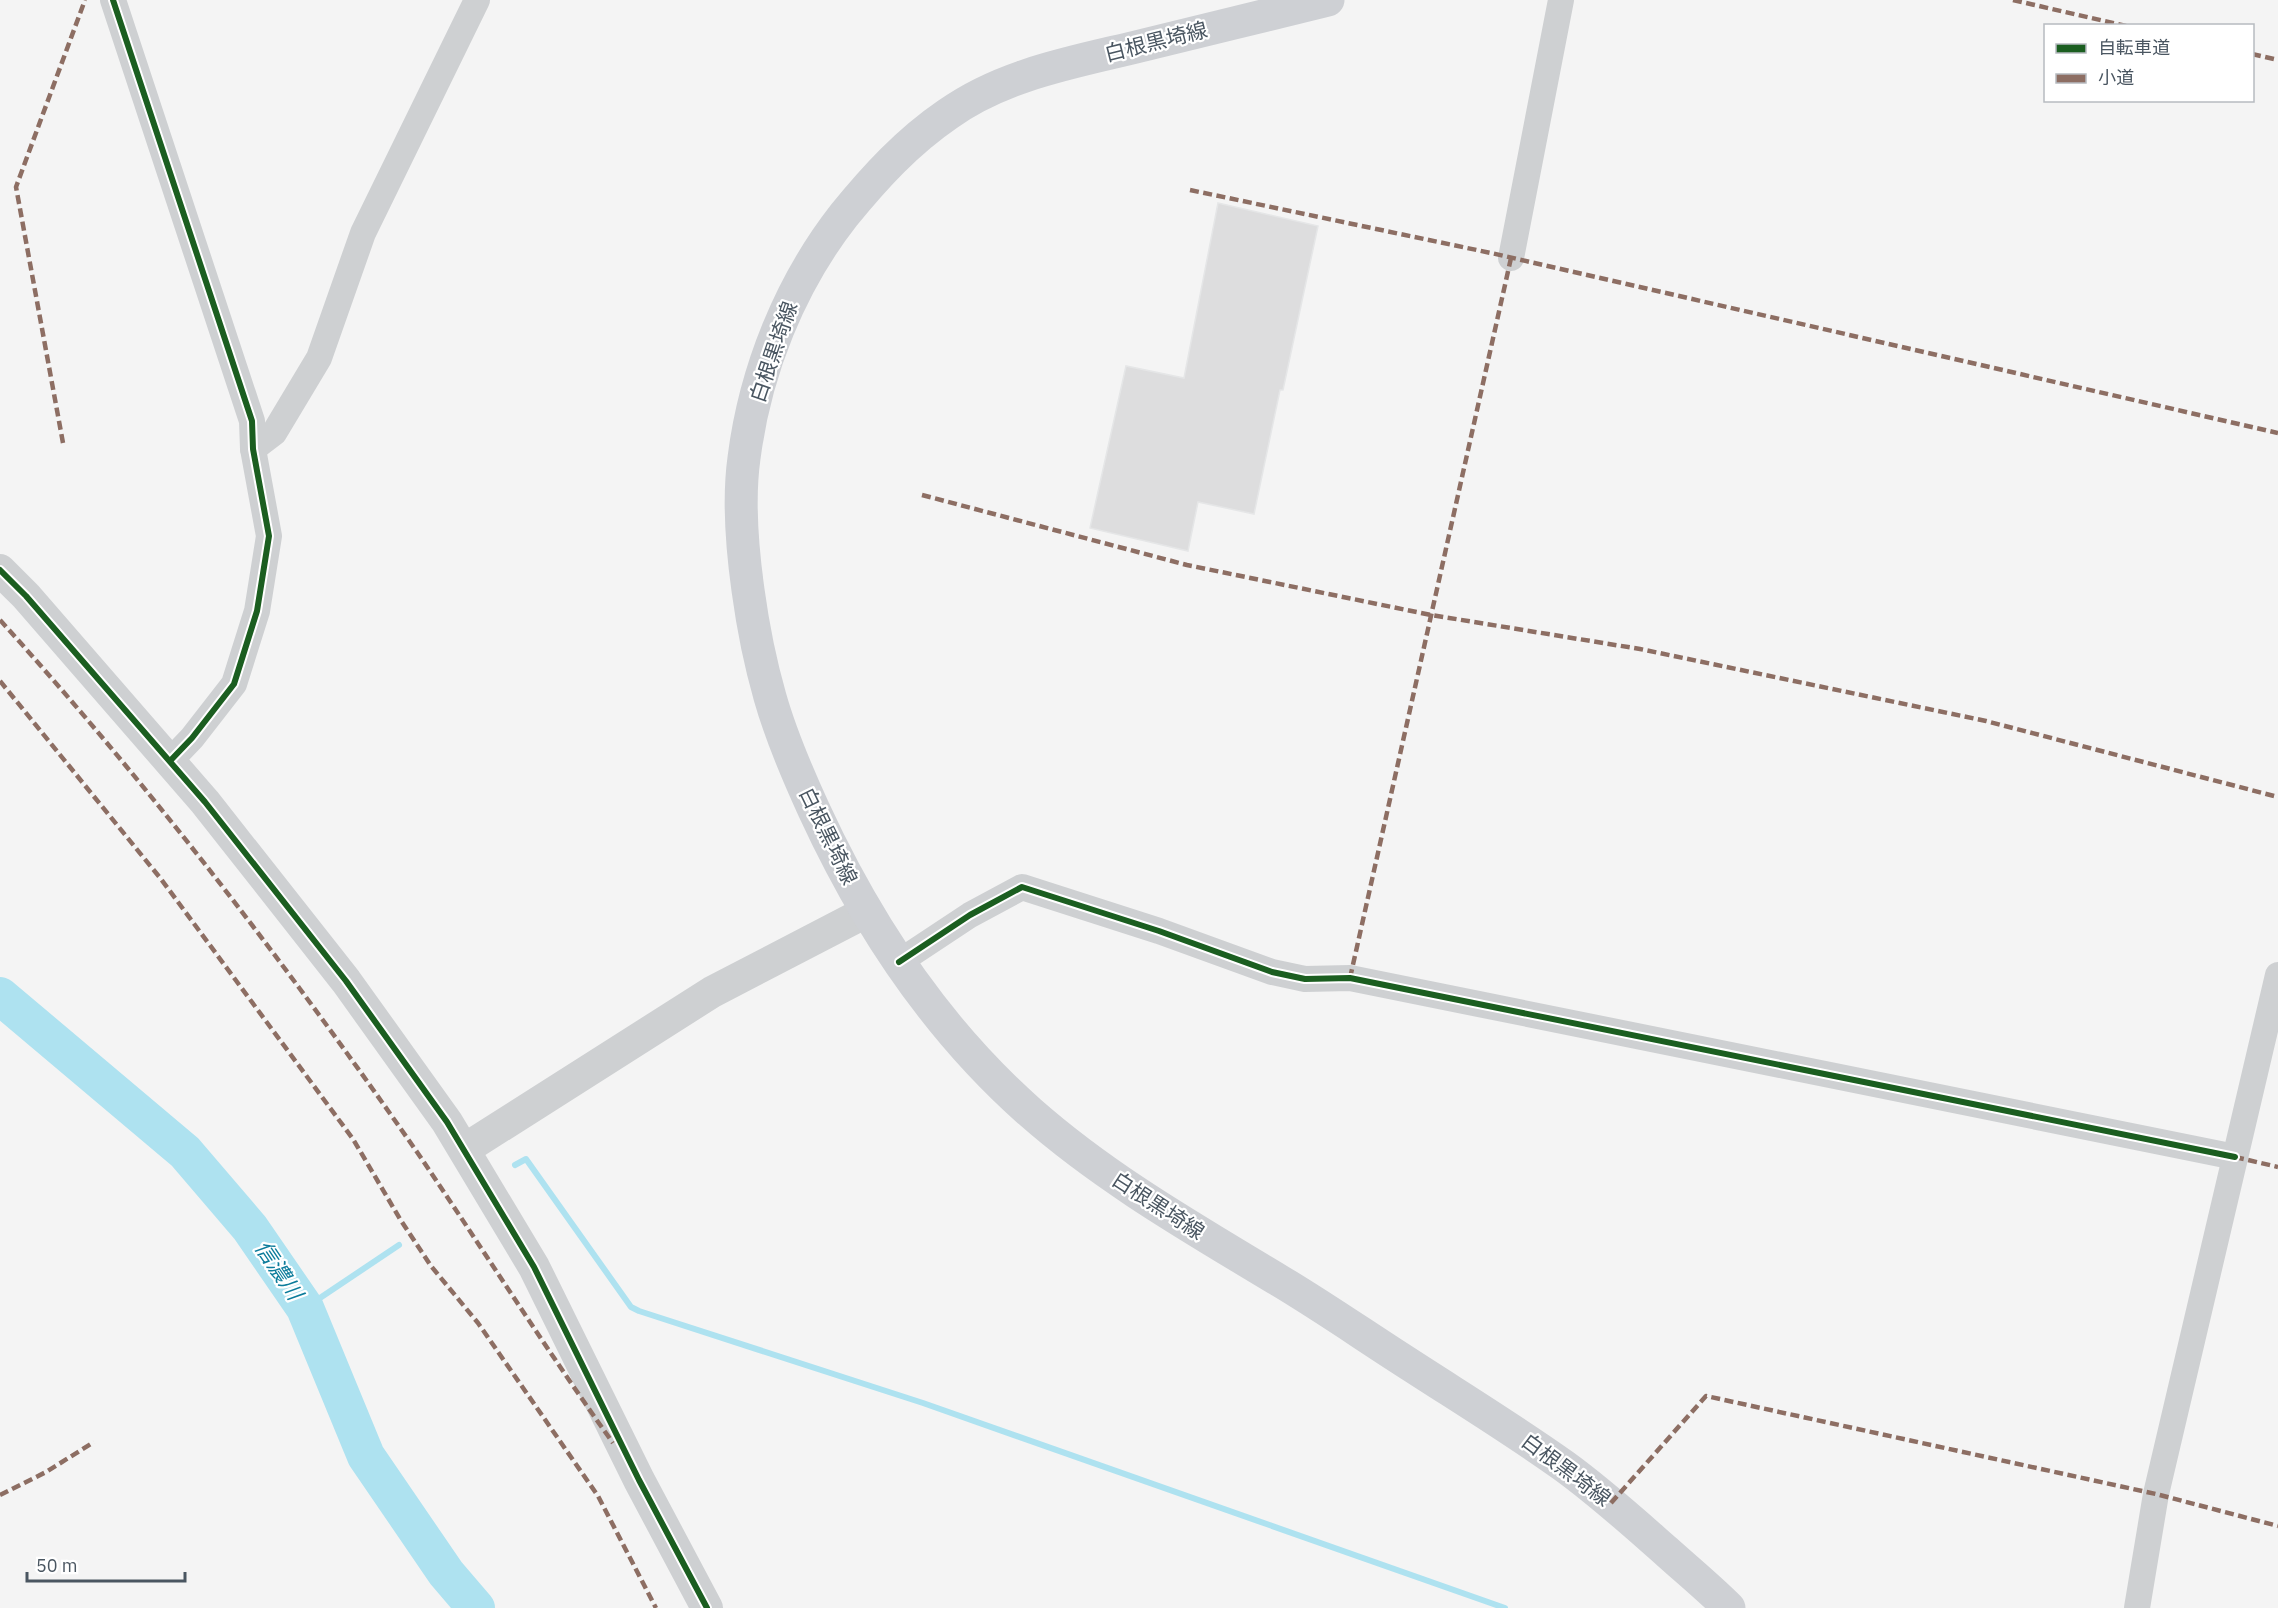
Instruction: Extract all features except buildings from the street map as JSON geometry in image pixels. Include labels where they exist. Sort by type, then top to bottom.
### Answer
[{"type":"main road","name":"白根黒埼線","points":[[1328,0],[1050,68],[1000,84],[962,105],[908,144],[865,189],[827,237],[796,290],[772,342],[756,400],[744,457],[741,511],[746,574],[756,643],[771,702],[794,768],[831,847],[866,912],[899,962],[959,1041],[1029,1112],[1101,1169],[1179,1221],[1284,1283],[1540,1450],[1611,1503],[1729,1608]]},
{"type":"street","points":[[113,0],[252,421],[253,449],[269,536],[257,611],[234,684],[192,738],[170,761]]},
{"type":"street","points":[[253,449],[274,434],[319,358],[363,233],[477,0]]},
{"type":"street","points":[[1511,258],[1561,0]]},
{"type":"street","points":[[0,570],[26,596],[206,802],[346,981],[465,1149],[534,1267],[639,1480],[707,1608]]},
{"type":"street","points":[[899,962],[970,915],[1022,887],[1159,931],[1272,972],[1305,979],[1350,978],[2235,1157]]},
{"type":"street","points":[[465,1149],[712,992],[866,912]]},
{"type":"street","points":[[2137,1608],[2156,1494],[2278,975]]},
{"type":"waterway","name":"信濃川","points":[[0,996],[185,1152],[250,1228],[305,1308],[366,1456],[446,1573],[476,1608]]},
{"type":"waterway","points":[[515,1165],[526,1159],[631,1307],[639,1311],[923,1403],[1505,1608]]},
{"type":"waterway","points":[[305,1308],[399,1245]]},
{"type":"marked path","points":[[63,443],[16,187],[85,0]]},
{"type":"marked path","points":[[2013,0],[2117,24]]},
{"type":"marked path","points":[[2254,54],[2278,60]]},
{"type":"marked path","points":[[1190,190],[1491,253],[2278,433]]},
{"type":"marked path","points":[[1350,978],[1511,258]]},
{"type":"marked path","points":[[922,495],[1187,565],[1431,615],[1640,649],[1986,721],[2278,797]]},
{"type":"marked path","points":[[0,620],[56,683],[164,813],[319,1014],[417,1152],[613,1443]]},
{"type":"marked path","points":[[0,681],[161,879],[353,1139],[400,1219],[431,1266],[478,1323],[598,1496],[656,1608]]},
{"type":"marked path","points":[[2235,1157],[2278,1167]]},
{"type":"marked path","points":[[1611,1503],[1706,1396],[2156,1494],[2278,1526]]},
{"type":"marked path","points":[[0,1495],[46,1472],[94,1442]]},
{"type":"cycle path","points":[[113,0],[252,421],[253,449],[269,536],[257,611],[234,684],[192,738],[170,761]]},
{"type":"cycle path","points":[[0,570],[26,596],[205,802],[346,981],[447,1122],[534,1267],[639,1480],[707,1608]]},
{"type":"cycle path","points":[[899,962],[970,915],[1022,887],[1159,931],[1272,972],[1305,979],[1350,978],[2235,1157]]}]
